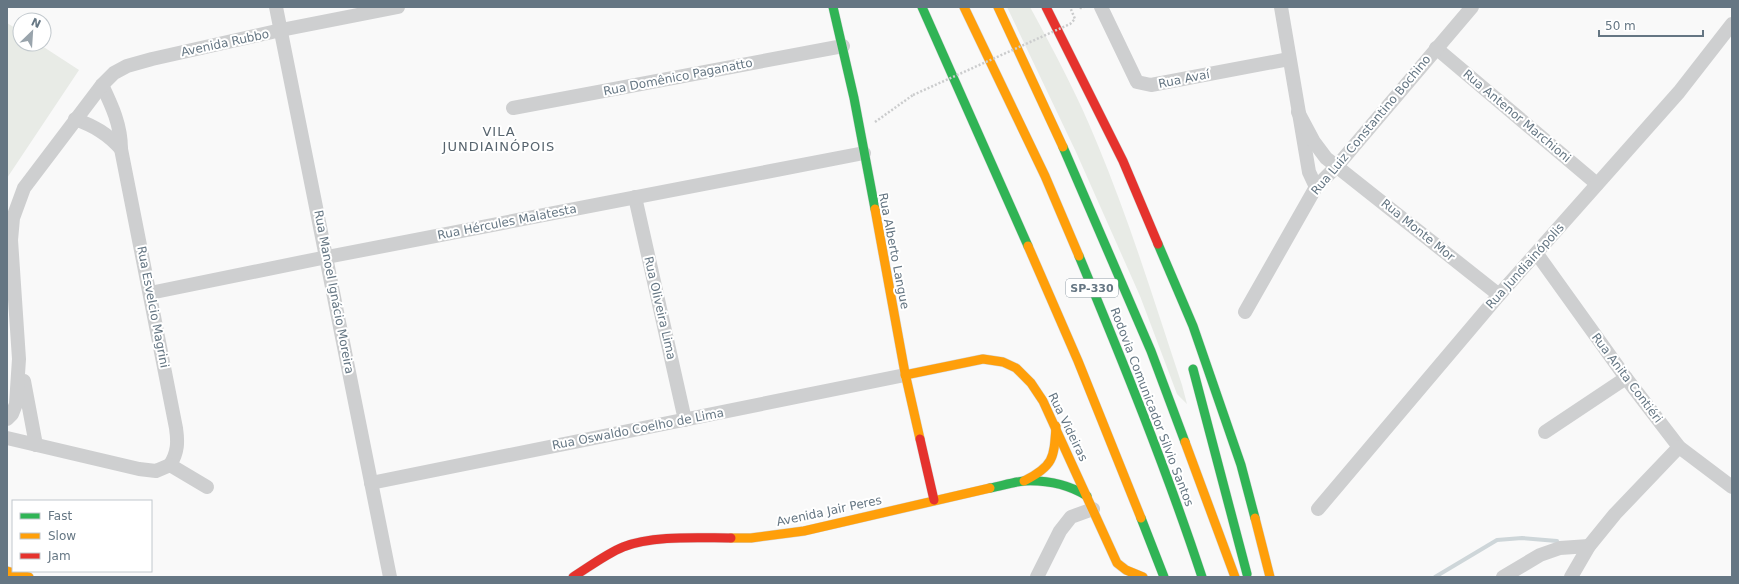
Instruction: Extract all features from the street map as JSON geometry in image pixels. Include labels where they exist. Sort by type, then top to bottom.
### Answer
[{"type":"main road","name":"Rua Alberto Langue","points":[[833,7],[843,46],[864,153],[905,374],[934,500]]},
{"type":"main road","points":[[922,7],[1063,324],[1164,577]]},
{"type":"main road","name":"Rodovia Comunicador Silvio Santos","points":[[964,7],[1045,176],[1123,361],[1180,511],[1202,577]]},
{"type":"main road","name":"Rodovia Comunicador Silvio Santos","points":[[998,7],[1078,178],[1151,351],[1235,577]]},
{"type":"main road","points":[[1046,7],[1123,161],[1193,326],[1240,465],[1270,577]]},
{"type":"main road","points":[[1123,161],[1136,214],[1146,232],[1164,283]]},
{"type":"main road","name":"Rua Videiras","points":[[905,374],[984,359],[1004,362],[1016,368],[1031,383],[1043,400],[1056,425],[1087,496]]},
{"type":"main road","points":[[1191,362],[1248,577]]},
{"type":"main road","name":"Avenida Jair Peres","points":[[573,577],[623,547],[643,541],[751,538],[797,532],[1024,481],[1042,472],[1049,464],[1054,448],[1056,425]]},
{"type":"main road","name":"Avenida Jair Peres","points":[[1024,481],[1059,484],[1074,488],[1087,496]]},
{"type":"main road","points":[[1087,496],[1117,563],[1126,570],[1143,577]]},
{"type":"main road","points":[[7,571],[29,577]]},
{"type":"street","name":"Rua Manoel Ignácio Moreira","points":[[276,7],[390,577]]},
{"type":"street","name":"Avenida Rubbo","points":[[19,359],[12,218],[24,188],[75,119],[102,85],[114,73],[127,66],[152,59],[281,30],[398,7]]},
{"type":"street","name":"Rua Avaí","points":[[1101,7],[1137,82],[1151,85],[1290,59]]},
{"type":"street","points":[[1281,7],[1309,172],[1316,187]]},
{"type":"street","name":"Rua Luiz Constantino Bochino","points":[[1245,312],[1316,187],[1337,166],[1472,7]]},
{"type":"street","name":"Rua Jundiainópolis","points":[[1318,509],[1499,295],[1537,254],[1679,92],[1732,24]]},
{"type":"street","name":"Rua Domênico Paganatto","points":[[514,108],[843,46]]},
{"type":"street","name":"Rua Antenor Marchioni","points":[[1436,48],[1597,184]]},
{"type":"street","name":"Rua Esvelcio Magrini","points":[[102,85],[115,113],[121,134],[121,149],[176,428],[178,445],[175,457],[170,465]]},
{"type":"street","name":"Rua Monte Mor","points":[[1298,112],[1314,142],[1326,158],[1499,295]]},
{"type":"street","points":[[75,119],[95,127],[111,137],[121,149]]},
{"type":"street","name":"Rua Hércules Malatesta","points":[[150,293],[327,257],[864,153]]},
{"type":"street","name":"Rua Oliveira Lima","points":[[635,197],[685,420]]},
{"type":"street","name":"Rua Anita Contiéri","points":[[1537,254],[1626,378],[1679,447],[1732,487]]},
{"type":"street","points":[[7,419],[12,414],[16,404],[19,359]]},
{"type":"street","points":[[19,359],[36,445]]},
{"type":"street","name":"Rua Oswaldo Coelho de Lima","points":[[371,482],[685,420],[905,374]]},
{"type":"street","points":[[1545,432],[1626,378]]},
{"type":"street","points":[[7,438],[139,469],[156,471],[170,465],[206,487]]},
{"type":"street","points":[[1571,577],[1589,546],[1615,514],[1679,447]]},
{"type":"street","points":[[1037,577],[1060,531],[1071,516],[1093,509]]},
{"type":"street","points":[[1503,577],[1540,555],[1560,548],[1589,546]]},
{"type":"path","points":[[860,133],[913,94],[1070,24],[1075,19],[1070,7]]},
{"type":"shaded area","points":[[1007,7],[1030,7],[1057,57],[1090,125],[1131,233],[1187,404],[1177,394],[1140,296],[1076,152]]},
{"type":"shaded area","points":[[7,23],[12,26],[12,52],[51,52],[79,70],[7,178]]},
{"type":"waterway","points":[[1435,577],[1497,540],[1522,538],[1557,541]]},
{"type":"traffic: fast","points":[[833,7],[854,98],[875,209]]},
{"type":"traffic: fast","points":[[922,7],[1028,246]]},
{"type":"traffic: fast","points":[[1063,147],[1151,351],[1185,442]]},
{"type":"traffic: fast","points":[[1158,244],[1193,326],[1241,465],[1255,518]]},
{"type":"traffic: fast","points":[[1079,256],[1144,415],[1202,577]]},
{"type":"traffic: fast","points":[[1193,369],[1247,574]]},
{"type":"traffic: fast","points":[[990,488],[1024,481],[1041,481],[1065,486],[1087,496]]},
{"type":"traffic: fast","points":[[1141,518],[1164,577]]},
{"type":"traffic: slow","points":[[964,7],[1045,176],[1079,256]]},
{"type":"traffic: slow","points":[[998,7],[1063,147]]},
{"type":"traffic: slow","points":[[875,209],[905,373],[920,439]]},
{"type":"traffic: slow","points":[[1028,246],[1078,361],[1141,518]]},
{"type":"traffic: slow","points":[[905,375],[983,359],[1003,362],[1016,368],[1031,383],[1043,401],[1117,563],[1126,570],[1143,577]]},
{"type":"traffic: slow","points":[[1024,481],[1041,471],[1050,460],[1053,454],[1056,426]]},
{"type":"traffic: slow","points":[[1185,442],[1235,577]]},
{"type":"traffic: slow","points":[[731,538],[751,538],[804,531],[990,488]]},
{"type":"traffic: slow","points":[[1255,518],[1270,577]]},
{"type":"traffic: slow","points":[[7,571],[29,577]]},
{"type":"traffic: jam","points":[[1046,7],[1123,161],[1158,244]]},
{"type":"traffic: jam","points":[[920,439],[934,500]]},
{"type":"traffic: jam","points":[[573,577],[610,553],[635,543],[676,538],[731,538]]},
{"type":"district","name":"VILA JUNDIAINÓPOIS","points":[[499,138]]}]
